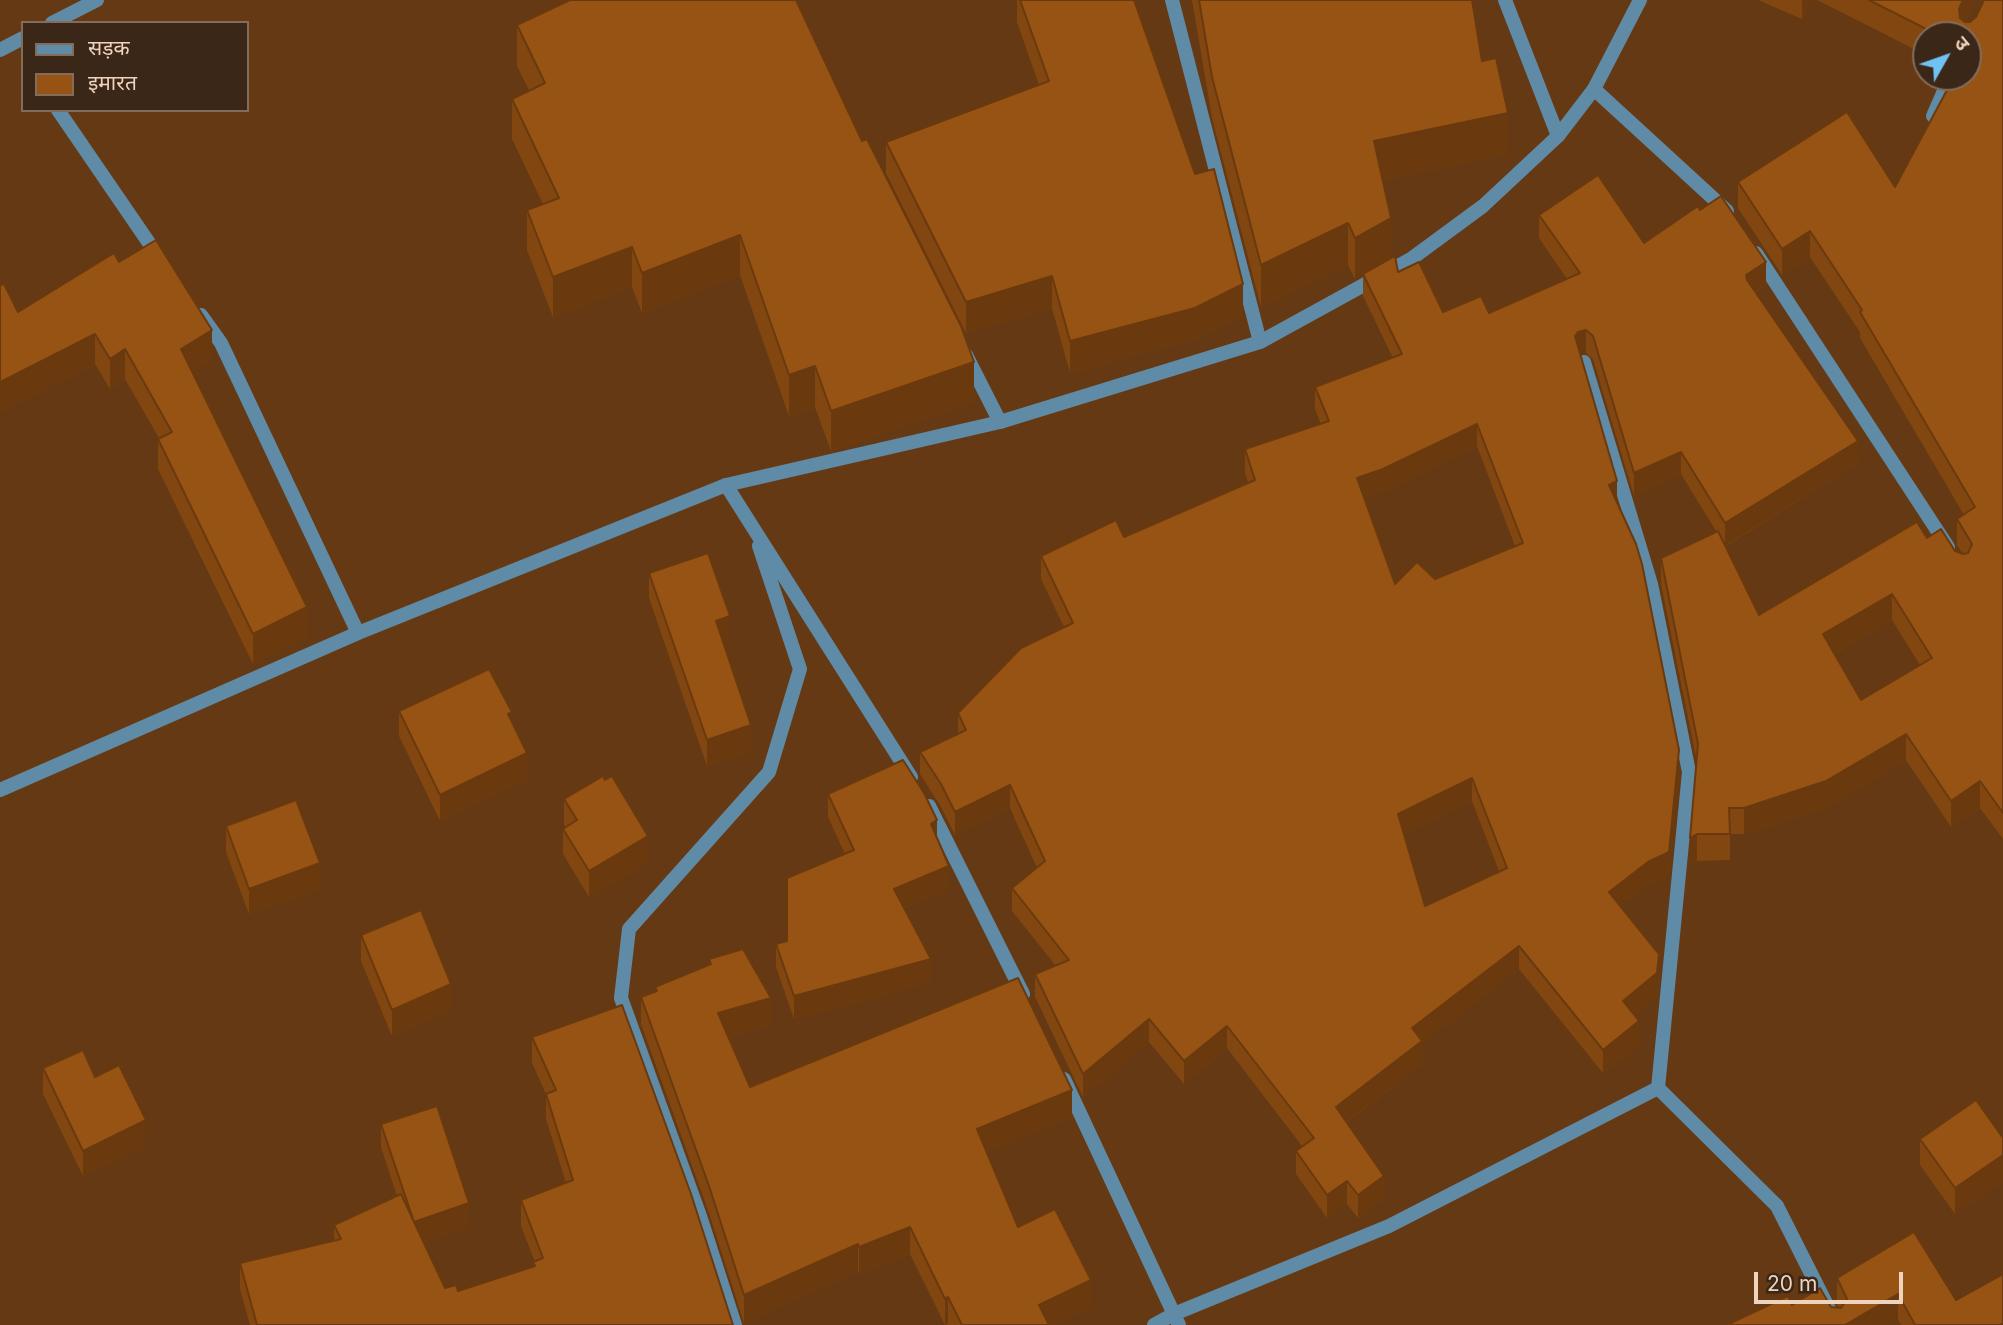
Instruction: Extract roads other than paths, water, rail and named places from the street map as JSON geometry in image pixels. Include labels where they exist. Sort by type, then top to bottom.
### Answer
[{"type":"street","points":[[56,21],[96,0]]},
{"type":"street","points":[[1172,0],[1260,342]]},
{"type":"street","points":[[1506,0],[1558,136]]},
{"type":"street","points":[[0,790],[358,633],[726,485],[1000,422],[1260,342],[1411,259],[1483,206],[1558,136],[1594,89],[1640,0]]},
{"type":"street","points":[[0,50],[21,39]]},
{"type":"street","points":[[1594,89],[1733,217]]},
{"type":"street","points":[[1933,116],[1944,91]]},
{"type":"street","points":[[59,112],[172,275]]},
{"type":"street","points":[[1748,240],[1956,560]]},
{"type":"street","points":[[189,298],[222,343],[358,633]]},
{"type":"street","points":[[957,338],[1000,422]]},
{"type":"street","points":[[1584,362],[1651,584],[1689,772],[1658,1088]]},
{"type":"street","points":[[726,485],[932,811],[1030,1009]]},
{"type":"street","points":[[735,1325],[621,998],[629,929],[769,772],[800,669],[751,521]]},
{"type":"street","points":[[1060,1071],[1176,1319]]},
{"type":"street","points":[[1154,1325],[1176,1319],[1390,1226],[1658,1088]]},
{"type":"street","points":[[1658,1088],[1777,1206],[1837,1325]]}]
